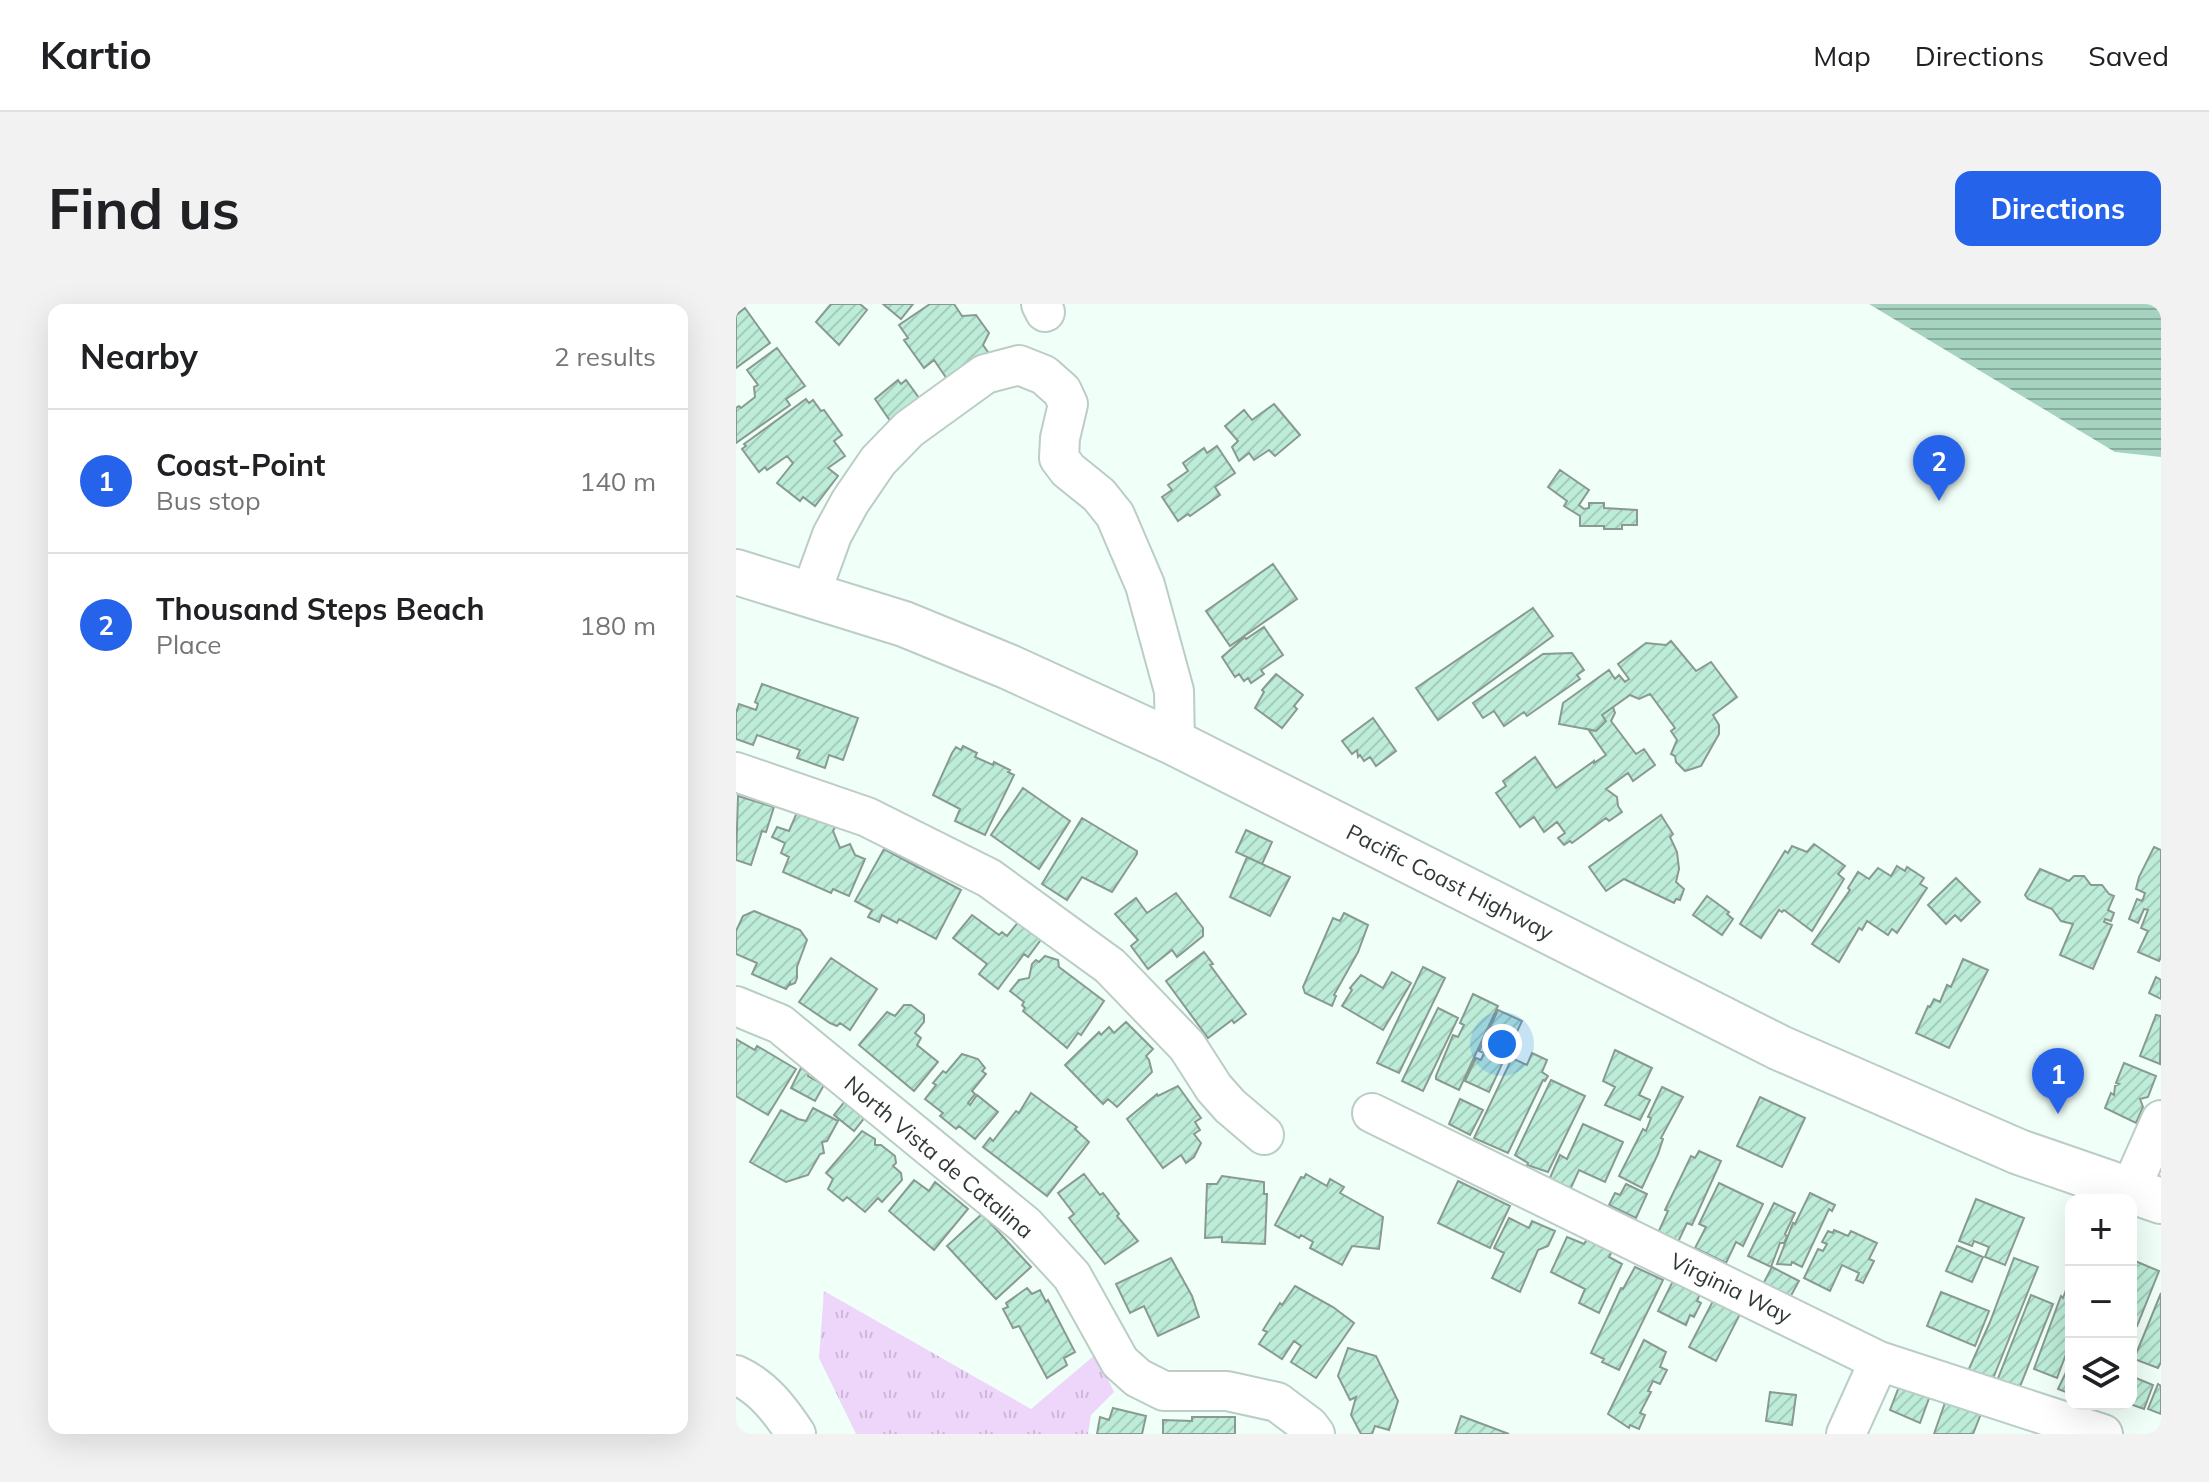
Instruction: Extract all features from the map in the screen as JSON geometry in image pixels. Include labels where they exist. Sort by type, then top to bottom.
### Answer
[{"type":"highway","name":"Pacific Coast Highway","points":[[736,572],[904,624],[1009,667],[1175,743],[1780,1048],[2019,1152],[2146,1195]]},
{"type":"street","points":[[811,593],[832,535],[850,502],[878,461],[909,429],[985,374],[1019,365],[1044,375],[1062,391],[1068,404],[1059,458],[1068,470],[1099,495],[1115,515],[1145,585],[1174,691],[1175,743]]},
{"type":"street","points":[[736,772],[867,817],[989,878],[1110,966],[1187,1046],[1214,1088],[1230,1106],[1264,1135]]},
{"type":"street","name":"North Vista de Catalina","points":[[736,1006],[780,1024],[1025,1225],[1072,1276],[1120,1362],[1138,1378],[1164,1391],[1227,1391],[1277,1402],[1315,1434]]},
{"type":"street","name":"Virginia Way","points":[[1372,1113],[1879,1361],[2103,1434]]},
{"type":"street","points":[[2146,1195],[2161,1120]]},
{"type":"street","points":[[1846,1434],[1879,1361]]},
{"type":"street","points":[[736,1375],[752,1382],[764,1393],[796,1434]]},
{"type":"green space","points":[[824,1291],[1031,1409],[1096,1354],[1114,1392],[1091,1415],[1088,1434],[856,1434],[819,1358]]},
{"type":"shaded area","points":[[1869,304],[2161,304],[2161,457],[2115,452]]},
{"type":"building","points":[[831,304],[860,304],[867,310],[839,345],[816,322]]},
{"type":"building","points":[[883,304],[913,304],[901,319]]},
{"type":"building","points":[[930,304],[954,304],[962,316],[976,315],[989,333],[983,345],[990,355],[947,379],[934,360],[924,368],[904,340],[908,338],[899,325]]},
{"type":"building","points":[[745,308],[770,343],[736,368],[736,315]]},
{"type":"building","points":[[777,348],[805,386],[786,399],[790,405],[736,443],[736,408],[741,408],[755,397],[754,387],[758,385],[747,370]]},
{"type":"building","points":[[898,380],[901,384],[906,380],[922,402],[893,425],[875,399]]},
{"type":"building","points":[[806,399],[809,403],[813,400],[821,411],[824,410],[842,435],[834,441],[845,456],[828,468],[838,476],[815,506],[803,497],[800,501],[777,483],[793,463],[787,456],[759,472],[742,449],[746,446],[744,444]]},
{"type":"building","points":[[1274,404],[1300,435],[1275,456],[1269,450],[1254,460],[1249,453],[1239,461],[1232,447],[1238,441],[1225,426],[1244,410],[1252,420]]},
{"type":"building","points":[[1217,446],[1235,473],[1215,487],[1220,495],[1178,521],[1162,497],[1172,490],[1168,485],[1188,471],[1183,463],[1204,448],[1207,453]]},
{"type":"building","points":[[1560,470],[1589,490],[1579,505],[1584,509],[1589,508],[1589,503],[1604,503],[1604,508],[1637,510],[1637,525],[1622,525],[1622,529],[1580,526],[1580,516],[1564,506],[1567,501],[1548,487]]},
{"type":"building","points":[[1273,564],[1297,599],[1230,646],[1206,611]]},
{"type":"building","points":[[1533,608],[1553,636],[1438,720],[1416,688]]},
{"type":"building","points":[[1264,627],[1283,655],[1261,670],[1264,674],[1251,683],[1248,678],[1244,681],[1239,674],[1235,677],[1222,657],[1245,637]]},
{"type":"building","points":[[1671,641],[1696,671],[1711,662],[1737,697],[1713,715],[1719,725],[1719,734],[1701,766],[1685,771],[1676,762],[1671,754],[1677,740],[1671,731],[1675,728],[1650,694],[1639,699],[1630,695],[1602,715],[1606,721],[1596,731],[1559,724],[1563,703],[1609,670],[1615,679],[1619,675],[1625,682],[1629,679],[1618,664],[1646,643],[1666,645]]},
{"type":"building","points":[[1572,653],[1584,670],[1577,675],[1580,679],[1527,716],[1524,712],[1504,726],[1494,711],[1483,718],[1473,703],[1543,654]]},
{"type":"building","points":[[1276,674],[1303,695],[1294,706],[1297,709],[1282,728],[1255,708],[1264,692],[1262,690]]},
{"type":"building","points":[[762,684],[858,718],[843,760],[829,755],[825,768],[797,758],[800,750],[757,735],[753,745],[736,739],[739,704],[756,710],[758,704],[755,702]]},
{"type":"building","points":[[1613,707],[1615,713],[1611,721],[1636,754],[1644,749],[1655,765],[1633,781],[1628,773],[1606,789],[1617,797],[1622,812],[1609,821],[1606,818],[1572,843],[1570,841],[1564,845],[1558,838],[1565,833],[1557,822],[1544,832],[1534,817],[1520,827],[1496,793],[1506,786],[1503,781],[1535,757],[1556,788],[1606,755],[1588,729],[1596,731],[1606,721],[1602,715]]},
{"type":"building","points":[[1373,718],[1396,751],[1376,766],[1370,757],[1364,761],[1360,755],[1358,757],[1357,750],[1352,754],[1342,741]]},
{"type":"building","points":[[963,746],[977,753],[975,757],[993,765],[994,762],[1014,775],[985,835],[955,821],[960,809],[933,795],[952,753],[956,747],[961,750]]},
{"type":"building","points":[[1023,788],[1070,821],[1039,869],[991,835]]},
{"type":"building","points":[[738,796],[774,807],[751,865],[736,860]]},
{"type":"building","points":[[798,810],[835,827],[833,831],[840,848],[850,844],[855,855],[865,859],[849,896],[833,889],[831,893],[783,872],[789,857],[781,853],[785,843],[772,837],[777,827],[789,831]]},
{"type":"building","points":[[1661,815],[1673,834],[1670,837],[1677,852],[1679,869],[1676,882],[1684,889],[1680,900],[1676,899],[1674,903],[1624,879],[1606,891],[1589,867]]},
{"type":"building","points":[[1082,818],[1137,851],[1137,854],[1112,892],[1082,877],[1067,900],[1042,884]]},
{"type":"building","points":[[1246,830],[1272,842],[1262,864],[1236,852]]},
{"type":"building","points":[[1814,844],[1845,866],[1838,874],[1844,879],[1812,931],[1784,910],[1779,910],[1761,938],[1740,924],[1785,851],[1788,853],[1792,846],[1807,852]]},
{"type":"building","points":[[2154,847],[2161,850],[2159,961],[2138,952],[2148,931],[2141,928],[2148,910],[2144,909],[2138,923],[2129,919],[2137,899],[2143,899],[2145,893],[2136,889]]},
{"type":"building","points":[[884,849],[961,890],[936,939],[899,919],[897,923],[882,915],[879,922],[868,917],[872,910],[855,901]]},
{"type":"building","points":[[1247,857],[1290,877],[1270,916],[1230,897]]},
{"type":"building","points":[[1897,866],[1905,871],[1907,867],[1924,878],[1920,884],[1927,888],[1897,933],[1892,929],[1888,935],[1867,921],[1862,930],[1859,928],[1839,962],[1812,944],[1850,890],[1848,888],[1858,872],[1869,879],[1878,868],[1891,876]]},
{"type":"building","points":[[2040,869],[2069,881],[2074,876],[2084,876],[2091,885],[2102,885],[2114,896],[2108,910],[2114,913],[2111,921],[2105,919],[2104,922],[2112,925],[2093,969],[2060,955],[2073,924],[2061,921],[2052,909],[2025,895]]},
{"type":"building","points":[[1956,878],[1980,902],[1961,921],[1955,915],[1946,924],[1928,905]]},
{"type":"building","points":[[1176,893],[1203,928],[1203,936],[1177,957],[1172,950],[1148,969],[1131,946],[1138,940],[1115,914],[1136,898],[1147,913]]},
{"type":"building","points":[[1707,896],[1729,912],[1727,914],[1733,919],[1722,935],[1693,915]]},
{"type":"building","points":[[754,911],[800,930],[807,940],[795,983],[790,983],[786,989],[752,974],[757,963],[736,954],[736,931],[743,916]]},
{"type":"building","points":[[1344,913],[1368,925],[1358,952],[1334,995],[1332,1006],[1305,993],[1303,987],[1333,918],[1340,921]]},
{"type":"building","points":[[972,915],[999,935],[1002,932],[1007,936],[1020,920],[1043,937],[1028,957],[1024,954],[998,989],[979,974],[987,964],[953,938]]},
{"type":"building","points":[[1204,952],[1246,1014],[1234,1023],[1232,1020],[1208,1038],[1166,981]]},
{"type":"building","points":[[1045,956],[1058,960],[1059,967],[1104,1001],[1081,1035],[1078,1033],[1067,1048],[1023,1011],[1024,1002],[1010,991],[1019,980],[1029,978],[1032,964]]},
{"type":"building","points":[[831,958],[877,989],[850,1030],[840,1023],[837,1026],[830,1023],[799,1002]]},
{"type":"building","points":[[1963,959],[1988,970],[1949,1048],[1916,1033],[1928,1006],[1934,999],[1940,1002],[1947,985],[1951,987]]},
{"type":"building","points":[[1423,967],[1445,978],[1399,1073],[1377,1063]]},
{"type":"building","points":[[1392,972],[1411,983],[1383,1030],[1342,1006],[1352,990],[1350,988],[1361,975],[1383,988]]},
{"type":"building","points":[[2156,977],[2161,980],[2161,999],[2149,993]]},
{"type":"building","points":[[1473,994],[1498,1006],[1459,1090],[1436,1079],[1436,1076],[1453,1035],[1458,1037],[1464,1025],[1460,1023]]},
{"type":"building","points":[[904,1005],[911,1005],[924,1015],[924,1022],[915,1033],[921,1038],[917,1045],[938,1062],[914,1091],[859,1045],[887,1012],[895,1016]]},
{"type":"building","points":[[1438,1008],[1458,1018],[1423,1091],[1402,1081]]},
{"type":"building","points":[[1498,1010],[1522,1021],[1489,1092],[1465,1081],[1476,1058],[1481,1060],[1484,1053],[1479,1051]]},
{"type":"building","points":[[2156,1015],[2161,1016],[2160,1064],[2140,1056]]},
{"type":"building","points":[[1126,1022],[1153,1049],[1146,1056],[1152,1072],[1117,1107],[1108,1099],[1103,1104],[1065,1065],[1099,1032],[1101,1035],[1109,1027],[1114,1033]]},
{"type":"building","points":[[736,1039],[755,1050],[757,1046],[796,1069],[768,1115],[736,1096]]},
{"type":"building","points":[[1615,1050],[1652,1068],[1639,1095],[1650,1100],[1640,1120],[1605,1105],[1615,1087],[1603,1081]]},
{"type":"building","points":[[1532,1053],[1547,1060],[1542,1072],[1548,1076],[1543,1080],[1508,1153],[1474,1138],[1512,1058],[1527,1065]]},
{"type":"building","points":[[962,1054],[978,1059],[986,1074],[972,1091],[975,1094],[968,1103],[970,1105],[977,1095],[998,1112],[975,1139],[959,1126],[956,1129],[940,1116],[943,1113],[925,1099],[936,1085],[933,1083]]},
{"type":"building","points":[[2124,1063],[2156,1076],[2148,1097],[2140,1099],[2143,1107],[2136,1123],[2105,1108],[2111,1093],[2114,1095],[2115,1086],[2119,1084],[2116,1083]]},
{"type":"building","points":[[801,1068],[824,1085],[815,1101],[791,1088]]},
{"type":"building","points":[[1551,1080],[1585,1096],[1548,1172],[1527,1165],[1515,1155]]},
{"type":"building","points":[[1178,1086],[1201,1118],[1195,1122],[1200,1130],[1194,1134],[1201,1143],[1194,1157],[1186,1163],[1181,1155],[1163,1168],[1127,1119],[1157,1094]]},
{"type":"building","points":[[1662,1087],[1683,1097],[1661,1138],[1658,1154],[1642,1188],[1619,1176],[1643,1129],[1646,1131],[1651,1118],[1648,1117]]},
{"type":"building","points":[[1031,1093],[1077,1127],[1075,1129],[1089,1142],[1047,1196],[983,1147],[990,1138],[993,1141],[1016,1111],[1019,1113]]},
{"type":"building","points":[[1760,1097],[1805,1118],[1782,1167],[1737,1146]]},
{"type":"building","points":[[1460,1099],[1483,1110],[1470,1135],[1449,1124]]},
{"type":"building","points":[[846,1100],[865,1117],[854,1131],[834,1115]]},
{"type":"building","points":[[813,1108],[838,1121],[827,1141],[822,1142],[824,1153],[820,1154],[808,1175],[786,1182],[750,1162],[781,1110],[806,1121]]},
{"type":"building","points":[[1583,1124],[1623,1142],[1605,1182],[1579,1170],[1570,1190],[1549,1180],[1560,1155],[1567,1159]]},
{"type":"building","points":[[862,1131],[875,1139],[875,1145],[881,1145],[895,1156],[893,1166],[901,1173],[902,1180],[882,1202],[878,1198],[865,1212],[847,1197],[843,1201],[828,1189],[833,1179],[826,1173]]},
{"type":"building","points":[[1699,1151],[1721,1161],[1692,1225],[1687,1223],[1678,1242],[1658,1233],[1668,1211],[1665,1210],[1691,1156],[1695,1158]]},
{"type":"building","points":[[1084,1174],[1100,1195],[1103,1193],[1138,1241],[1105,1264],[1069,1218],[1074,1214],[1058,1193]]},
{"type":"building","points":[[1306,1174],[1327,1186],[1330,1179],[1344,1187],[1340,1193],[1383,1217],[1379,1249],[1352,1246],[1342,1265],[1310,1248],[1313,1242],[1275,1225],[1301,1177],[1304,1178]]},
{"type":"building","points":[[1222,1176],[1264,1182],[1264,1194],[1267,1194],[1265,1244],[1222,1242],[1222,1237],[1205,1238],[1207,1184],[1217,1184]]},
{"type":"building","points":[[914,1180],[929,1191],[935,1182],[968,1209],[934,1250],[889,1211]]},
{"type":"building","points":[[1458,1181],[1510,1206],[1490,1248],[1438,1223]]},
{"type":"building","points":[[1719,1183],[1763,1204],[1743,1246],[1736,1242],[1726,1263],[1695,1248],[1706,1227],[1699,1224]]},
{"type":"building","points":[[1626,1184],[1647,1194],[1636,1218],[1609,1205],[1615,1193],[1620,1195]]},
{"type":"building","points":[[1810,1193],[1835,1205],[1832,1211],[1829,1209],[1802,1267],[1792,1262],[1791,1265],[1777,1264],[1793,1223]]},
{"type":"building","points":[[1976,1199],[2024,1218],[2005,1265],[1985,1257],[1989,1247],[1974,1241],[1972,1246],[1959,1241]]},
{"type":"building","points":[[1774,1203],[1795,1213],[1785,1234],[1787,1237],[1784,1243],[1780,1243],[1771,1267],[1748,1256]]},
{"type":"building","points":[[982,1214],[1031,1267],[996,1299],[947,1246]]},
{"type":"building","points":[[1509,1218],[1529,1228],[1532,1221],[1555,1231],[1548,1246],[1538,1250],[1520,1292],[1492,1278],[1504,1253],[1494,1248]]},
{"type":"building","points":[[1834,1230],[1848,1236],[1851,1231],[1877,1243],[1869,1259],[1874,1261],[1863,1283],[1856,1280],[1859,1273],[1842,1265],[1830,1291],[1804,1278],[1818,1249],[1823,1251],[1827,1244],[1822,1242],[1828,1231],[1833,1233]]},
{"type":"building","points":[[1567,1237],[1584,1244],[1587,1239],[1612,1251],[1609,1257],[1622,1264],[1599,1313],[1579,1303],[1585,1289],[1551,1272]]},
{"type":"building","points":[[1957,1246],[1983,1257],[1972,1282],[1946,1271]]},
{"type":"building","points":[[1171,1258],[1192,1296],[1199,1317],[1158,1336],[1144,1306],[1130,1313],[1116,1284]]},
{"type":"building","points":[[2014,1258],[2038,1267],[1992,1381],[1968,1371]]},
{"type":"building","points":[[2137,1262],[2159,1271],[2137,1326]]},
{"type":"building","points":[[1635,1267],[1663,1280],[1619,1370],[1591,1353],[1621,1288]]},
{"type":"building","points":[[1772,1267],[1799,1281],[1787,1303],[1760,1290]]},
{"type":"building","points":[[1673,1281],[1700,1294],[1697,1301],[1701,1303],[1686,1325],[1658,1311]]},
{"type":"building","points":[[1295,1286],[1354,1323],[1316,1378],[1291,1362],[1301,1346],[1294,1341],[1282,1359],[1259,1344],[1267,1332],[1263,1330]]},
{"type":"building","points":[[1027,1288],[1032,1294],[1040,1290],[1046,1302],[1048,1300],[1075,1352],[1064,1358],[1067,1365],[1047,1378],[1019,1326],[1013,1328],[1003,1309],[1008,1307],[1006,1303]]},
{"type":"building","points":[[1941,1292],[1989,1311],[1975,1346],[1927,1326]]},
{"type":"building","points":[[2065,1293],[2065,1357],[2057,1378],[2034,1369],[2061,1296],[2063,1298]]},
{"type":"building","points":[[2161,1293],[2161,1362],[2158,1368],[2137,1360],[2137,1352]]},
{"type":"building","points":[[2031,1295],[2053,1304],[2019,1389],[1997,1381]]},
{"type":"building","points":[[1713,1301],[1740,1314],[1716,1361],[1689,1347]]},
{"type":"building","points":[[1644,1340],[1666,1352],[1660,1367],[1667,1370],[1660,1384],[1653,1381],[1648,1391],[1651,1392],[1640,1413],[1645,1415],[1639,1429],[1630,1425],[1629,1428],[1608,1414]]},
{"type":"building","points":[[1348,1348],[1376,1356],[1398,1401],[1389,1430],[1375,1426],[1372,1434],[1361,1434],[1351,1415],[1356,1397],[1350,1400],[1338,1376]]},
{"type":"building","points":[[2065,1374],[2065,1392],[2058,1389]]},
{"type":"building","points":[[2137,1378],[2153,1385],[2144,1409],[2137,1406]]},
{"type":"building","points":[[1902,1379],[1932,1390],[1920,1423],[1890,1410]]},
{"type":"building","points":[[2158,1384],[2161,1386],[2161,1414],[2148,1409]]},
{"type":"building","points":[[1770,1392],[1796,1395],[1792,1425],[1766,1421]]},
{"type":"building","points":[[1947,1397],[1982,1411],[1973,1434],[1934,1434]]},
{"type":"building","points":[[1113,1408],[1146,1416],[1142,1434],[1097,1434],[1100,1417],[1109,1420]]},
{"type":"building","points":[[1461,1416],[1509,1434],[1455,1434]]},
{"type":"building","points":[[1192,1417],[1235,1417],[1235,1434],[1163,1434],[1163,1420],[1192,1421]]},
{"type":"place","name":"Thousand Steps Beach","points":[[1939,501]]},
{"type":"place","name":"Coast-Point","points":[[2058,1114]]}]
